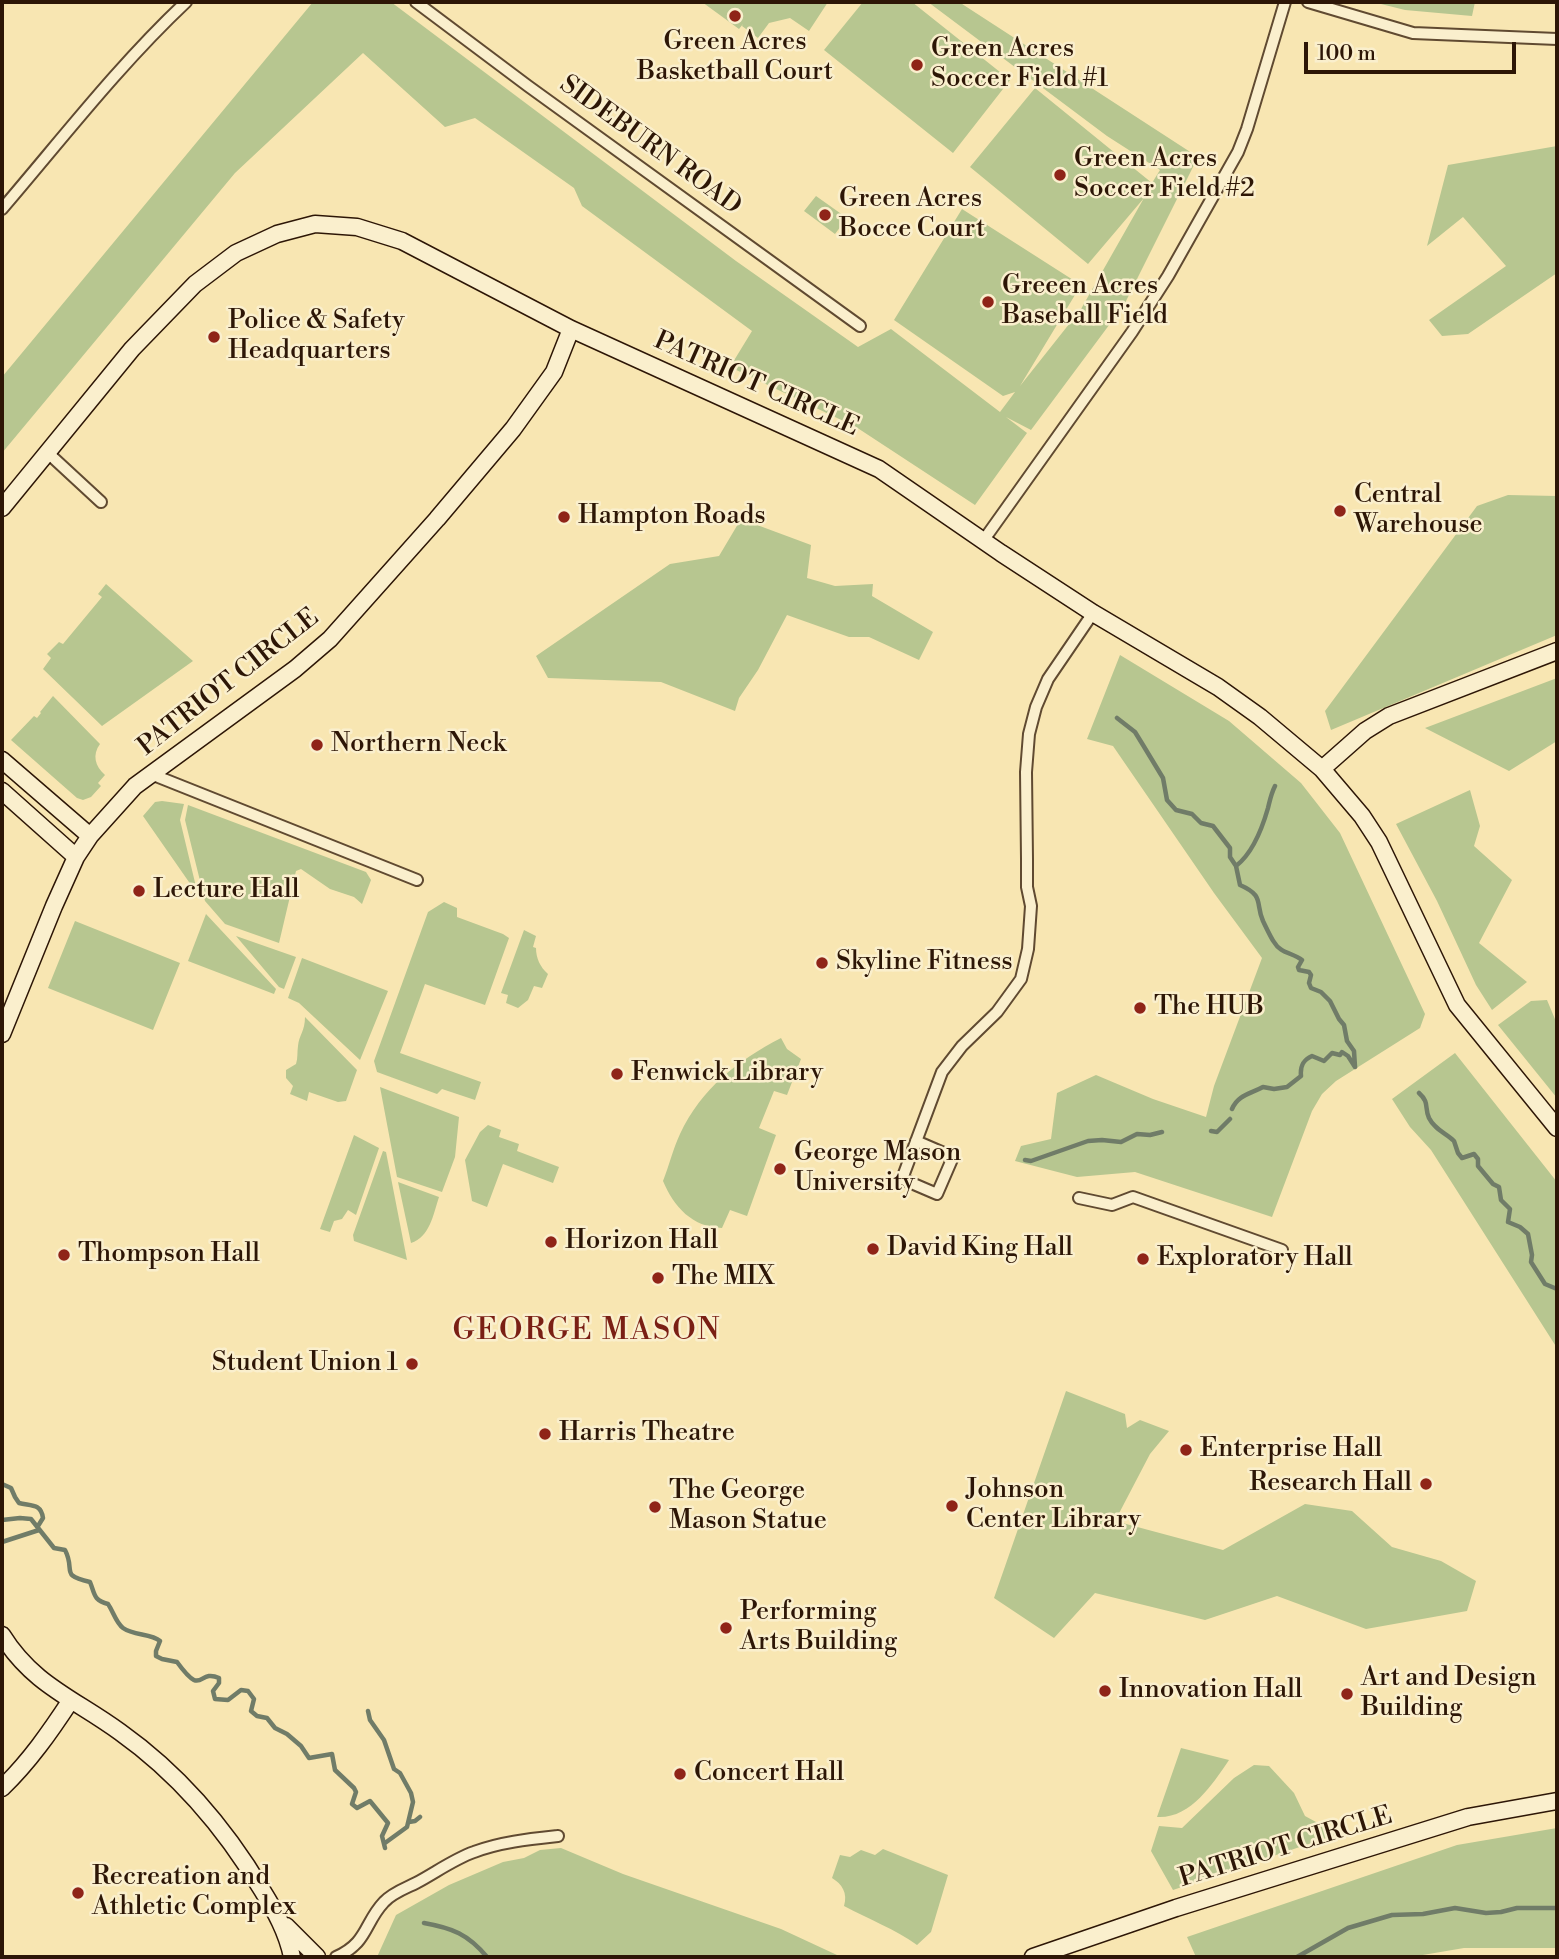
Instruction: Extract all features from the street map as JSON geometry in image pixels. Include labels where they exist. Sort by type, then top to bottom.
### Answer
[{"type":"street","points":[[2,209],[128,60],[186,2]]},
{"type":"street","name":"SIDEBURN ROAD","points":[[416,2],[860,326]]},
{"type":"street","points":[[983,541],[1132,332],[1168,276],[1238,152],[1285,2]]},
{"type":"street","points":[[1308,2],[1413,33],[1557,38]]},
{"type":"street","points":[[2,508],[132,349],[195,284],[236,253],[277,234],[315,224],[355,227],[402,241],[571,329]]},
{"type":"street","name":"PATRIOT CIRCLE","points":[[2,1034],[76,857],[90,836],[135,786],[295,669],[339,629],[513,429],[554,372],[571,329],[859,459],[905,486],[1093,613],[1218,687],[1281,733],[1322,769],[1362,817],[1379,842],[1457,1005],[1557,1128]]},
{"type":"street","points":[[48,453],[101,502]]},
{"type":"street","points":[[916,1142],[953,1157],[937,1194],[902,1179],[942,1072],[962,1046],[997,1012],[1021,979],[1028,948],[1031,906],[1027,887],[1027,750],[1036,707],[1048,679],[1093,613]]},
{"type":"street","points":[[1322,769],[1365,731],[1389,716],[1557,651]]},
{"type":"street","points":[[2,760],[90,836]]},
{"type":"street","points":[[151,774],[416,880]]},
{"type":"street","points":[[2,791],[76,857]]},
{"type":"street","points":[[1079,1198],[1112,1205],[1133,1197],[1282,1250]]},
{"type":"street","points":[[2,1635],[12,1650],[43,1683],[122,1733],[166,1768],[212,1816],[253,1875],[281,1922],[292,1957]]},
{"type":"street","points":[[2,1788],[43,1742],[71,1700]]},
{"type":"street","name":"PATRIOT CIRCLE","points":[[1033,1957],[1156,1915],[1468,1817],[1557,1801]]},
{"type":"street","points":[[336,1957],[358,1944],[386,1900],[473,1852],[525,1840],[558,1836]]},
{"type":"street","points":[[281,1922],[317,1957]]},
{"type":"street","points":[[356,1957],[358,1944]]},
{"type":"green space","points":[[313,2],[391,2],[736,261],[858,347],[891,329],[1000,412],[1015,392],[1003,396],[894,320],[962,209],[1081,285],[1020,386],[1081,309],[1144,198],[1088,264],[970,167],[1035,88],[1152,183],[1160,170],[1107,136],[928,2],[959,2],[1198,157],[1124,305],[1031,430],[1006,417],[1027,433],[975,505],[856,427],[730,367],[752,331],[582,206],[574,188],[475,118],[445,127],[363,53],[235,173],[2,453],[2,377]]},
{"type":"green space","points":[[702,2],[828,2],[809,31],[790,18],[769,23],[758,38],[742,26],[743,24],[739,29]]},
{"type":"green space","name":"Green Acres Soccer Field #1","points":[[863,2],[912,2],[1010,80],[953,153],[824,50]]},
{"type":"green space","points":[[1373,2],[1475,2],[1472,16],[1405,10]]},
{"type":"green space","points":[[1557,146],[1557,273],[1468,334],[1442,336],[1429,320],[1506,266],[1463,217],[1427,246],[1448,165]]},
{"type":"green space","name":"Green Acres Bocce Court","points":[[816,196],[847,218],[835,234],[804,211]]},
{"type":"green space","points":[[1508,495],[1557,496],[1557,635],[1331,730],[1325,711],[1477,506]]},
{"type":"green space","points":[[741,519],[811,545],[807,578],[835,586],[873,584],[872,596],[933,632],[919,660],[869,637],[849,637],[787,615],[758,670],[739,698],[735,711],[661,682],[548,678],[536,656],[670,564],[719,556]]},
{"type":"green space","points":[[106,584],[193,661],[102,726],[43,669],[51,658],[47,654],[59,642],[63,644],[102,597],[98,594]]},
{"type":"green space","points":[[1120,655],[1229,721],[1301,783],[1340,833],[1425,1014],[1420,1028],[1336,1081],[1322,1094],[1312,1111],[1272,1217],[1135,1172],[1077,1177],[1015,1161],[1021,1146],[1051,1139],[1057,1093],[1096,1075],[1206,1117],[1214,1086],[1262,958],[1113,746],[1087,739]]},
{"type":"green space","points":[[1557,678],[1557,741],[1509,771],[1425,728]]},
{"type":"green space","points":[[53,696],[100,744],[96,760],[105,775],[98,783],[101,786],[91,797],[83,800],[77,798],[11,740],[34,716],[37,718]]},
{"type":"green space","points":[[1470,790],[1480,826],[1474,846],[1512,880],[1479,943],[1527,982],[1492,1010],[1476,985],[1437,901],[1396,824]]},
{"type":"green space","points":[[155,802],[184,804],[180,820],[198,895],[143,816]]},
{"type":"green space","points":[[188,805],[366,872],[371,880],[362,904],[354,897],[330,889],[301,869],[296,871],[279,943],[225,924],[205,901],[185,820]]},
{"type":"green space","points":[[444,902],[457,908],[457,917],[509,938],[485,1005],[425,984],[400,1053],[481,1082],[475,1100],[442,1089],[437,1094],[377,1072],[374,1061],[428,912]]},
{"type":"green space","points":[[206,914],[276,989],[274,994],[188,961]]},
{"type":"green space","points":[[75,921],[180,963],[153,1030],[48,988]]},
{"type":"green space","points":[[524,930],[536,936],[533,947],[536,948],[538,959],[548,974],[542,988],[534,986],[528,1000],[518,1008],[506,1003],[508,995],[501,993]]},
{"type":"green space","points":[[236,936],[296,957],[284,989],[279,987]]},
{"type":"green space","points":[[302,958],[388,991],[360,1060],[299,1003],[288,998]]},
{"type":"green space","points":[[1547,1000],[1557,1024],[1557,1098],[1498,1025],[1531,1001]]},
{"type":"green space","points":[[305,1017],[357,1070],[346,1101],[338,1102],[309,1092],[307,1101],[290,1094],[293,1086],[286,1078],[286,1070],[296,1064]]},
{"type":"green space","points":[[781,1038],[787,1049],[801,1059],[787,1095],[774,1091],[759,1128],[776,1135],[747,1216],[730,1210],[722,1228],[693,1220],[679,1207],[663,1181],[678,1140],[699,1103],[722,1077]]},
{"type":"green space","points":[[1455,1053],[1557,1182],[1557,1348],[1431,1150],[1410,1127],[1392,1099]]},
{"type":"green space","points":[[380,1087],[459,1117],[455,1157],[442,1192],[397,1177]]},
{"type":"green space","points":[[488,1125],[501,1130],[499,1137],[519,1144],[517,1151],[559,1167],[553,1183],[503,1164],[487,1207],[472,1201],[465,1160],[480,1132]]},
{"type":"green space","points":[[354,1135],[379,1148],[356,1215],[348,1210],[342,1219],[334,1221],[330,1232],[320,1229]]},
{"type":"green space","points":[[383,1151],[386,1152],[407,1260],[354,1241],[353,1235]]},
{"type":"green space","points":[[398,1182],[439,1197],[427,1231],[411,1243]]},
{"type":"green space","points":[[1066,1391],[1125,1414],[1127,1428],[1140,1420],[1169,1431],[1150,1454],[1115,1521],[1223,1550],[1305,1504],[1352,1511],[1392,1547],[1441,1561],[1476,1581],[1467,1611],[1366,1629],[1277,1596],[1205,1620],[1095,1593],[1054,1638],[994,1598]]},
{"type":"green space","points":[[1181,1748],[1229,1760],[1199,1799],[1180,1812],[1157,1817]]},
{"type":"green space","points":[[1254,1765],[1269,1766],[1294,1793],[1305,1816],[1338,1834],[1173,1890],[1151,1851],[1159,1826],[1182,1828],[1234,1778]]},
{"type":"green space","points":[[1557,1828],[1557,1948],[1464,1948],[1411,1957],[1196,1957],[1187,1937],[1457,1845]]},
{"type":"green space","points":[[561,1848],[623,1874],[781,1929],[837,1955],[861,1957],[377,1957],[396,1915],[449,1885],[503,1862],[524,1858],[540,1850]]},
{"type":"green space","points":[[883,1849],[948,1875],[931,1932],[917,1945],[844,1906],[843,1889],[832,1878],[840,1855],[850,1857],[861,1850],[875,1855]]},
{"type":"waterway","points":[[1117,718],[1135,732],[1143,745],[1163,778],[1167,800],[1176,810],[1192,814],[1201,823],[1213,826],[1230,848],[1230,857],[1236,866],[1240,885],[1256,896],[1263,921],[1273,940],[1277,946],[1302,960],[1299,970],[1309,972],[1311,988],[1321,992],[1330,1001],[1344,1025],[1347,1041],[1354,1051],[1355,1067]]},
{"type":"waterway","points":[[1236,866],[1256,840],[1275,786]]},
{"type":"waterway","points":[[1232,1109],[1241,1098],[1263,1087],[1287,1087],[1301,1076],[1303,1064],[1312,1056],[1324,1061],[1332,1053],[1340,1055],[1342,1052],[1355,1067]]},
{"type":"waterway","points":[[1419,1093],[1434,1126],[1454,1141],[1462,1158],[1474,1154],[1478,1159],[1478,1166],[1493,1184],[1499,1187],[1501,1200],[1510,1209],[1508,1222],[1528,1234],[1531,1262],[1545,1284],[1557,1289]]},
{"type":"waterway","points":[[1211,1131],[1217,1132],[1230,1119]]},
{"type":"waterway","points":[[1025,1160],[1031,1161],[1088,1141],[1121,1142],[1137,1134],[1162,1132]]},
{"type":"waterway","points":[[2,1484],[11,1488],[19,1503],[35,1506],[40,1510],[43,1518],[38,1526]]},
{"type":"waterway","points":[[2,1520],[31,1519],[54,1548],[65,1550],[71,1574],[90,1582],[95,1596],[108,1604],[121,1626],[127,1631],[160,1641],[156,1656],[177,1662],[196,1681],[207,1676],[219,1678],[213,1691],[215,1699],[228,1700],[241,1690],[248,1691],[254,1699],[251,1711],[257,1716],[267,1718],[275,1728],[287,1734],[301,1746],[309,1758],[332,1754],[335,1770],[356,1792],[352,1804],[357,1808],[370,1801],[388,1823],[382,1836],[385,1848]]},
{"type":"waterway","points":[[2,1542],[39,1530]]},
{"type":"waterway","points":[[368,1711],[370,1720],[384,1740],[394,1769],[400,1773],[413,1802],[407,1827],[385,1843]]},
{"type":"waterway","points":[[409,1822],[420,1817]]},
{"type":"waterway","points":[[1297,1957],[1348,1928],[1392,1915],[1423,1914],[1455,1908],[1486,1913],[1517,1908],[1557,1908]]},
{"type":"waterway","points":[[424,1923],[459,1933],[487,1957]]},
{"type":"place","name":"Green Acres Basketball Court","points":[[735,16]]},
{"type":"place","name":"Green Acres Soccer Field #1","points":[[917,65]]},
{"type":"place","name":"Green Acres Soccer Field #2","points":[[1060,175]]},
{"type":"place","name":"Green Acres Bocce Court","points":[[825,215]]},
{"type":"place","name":"Greeen Acres Baseball Field","points":[[988,302]]},
{"type":"place","name":"Police & Safety Headquarters","points":[[214,337]]},
{"type":"place","name":"Central Warehouse","points":[[1340,511]]},
{"type":"place","name":"Hampton Roads","points":[[564,517]]},
{"type":"place","name":"Northern Neck","points":[[317,745]]},
{"type":"place","name":"Lecture Hall","points":[[139,891]]},
{"type":"place","name":"Skyline Fitness","points":[[822,963]]},
{"type":"place","name":"The HUB","points":[[1140,1008]]},
{"type":"place","name":"Fenwick Library","points":[[617,1074]]},
{"type":"place","name":"George Mason University","points":[[780,1169]]},
{"type":"place","name":"Horizon Hall","points":[[551,1242]]},
{"type":"place","name":"David King Hall","points":[[873,1249]]},
{"type":"place","name":"Thompson Hall","points":[[64,1255]]},
{"type":"place","name":"Exploratory Hall","points":[[1143,1259]]},
{"type":"place","name":"The MIX","points":[[658,1278]]},
{"type":"place","name":"Student Union 1","points":[[412,1364]]},
{"type":"place","name":"Harris Theatre","points":[[545,1434]]},
{"type":"place","name":"Enterprise Hall","points":[[1186,1450]]},
{"type":"place","name":"Research Hall","points":[[1426,1484]]},
{"type":"place","name":"Johnson Center Library","points":[[952,1506]]},
{"type":"place","name":"The George Mason Statue","points":[[655,1507]]},
{"type":"place","name":"Performing Arts Building","points":[[726,1628]]},
{"type":"place","name":"Innovation Hall","points":[[1105,1691]]},
{"type":"place","name":"Art and Design Building","points":[[1347,1694]]},
{"type":"place","name":"Concert Hall","points":[[680,1774]]},
{"type":"place","name":"Recreation and Athletic Complex","points":[[78,1893]]},
{"type":"district","name":"GEORGE MASON","points":[[587,1332]]}]
